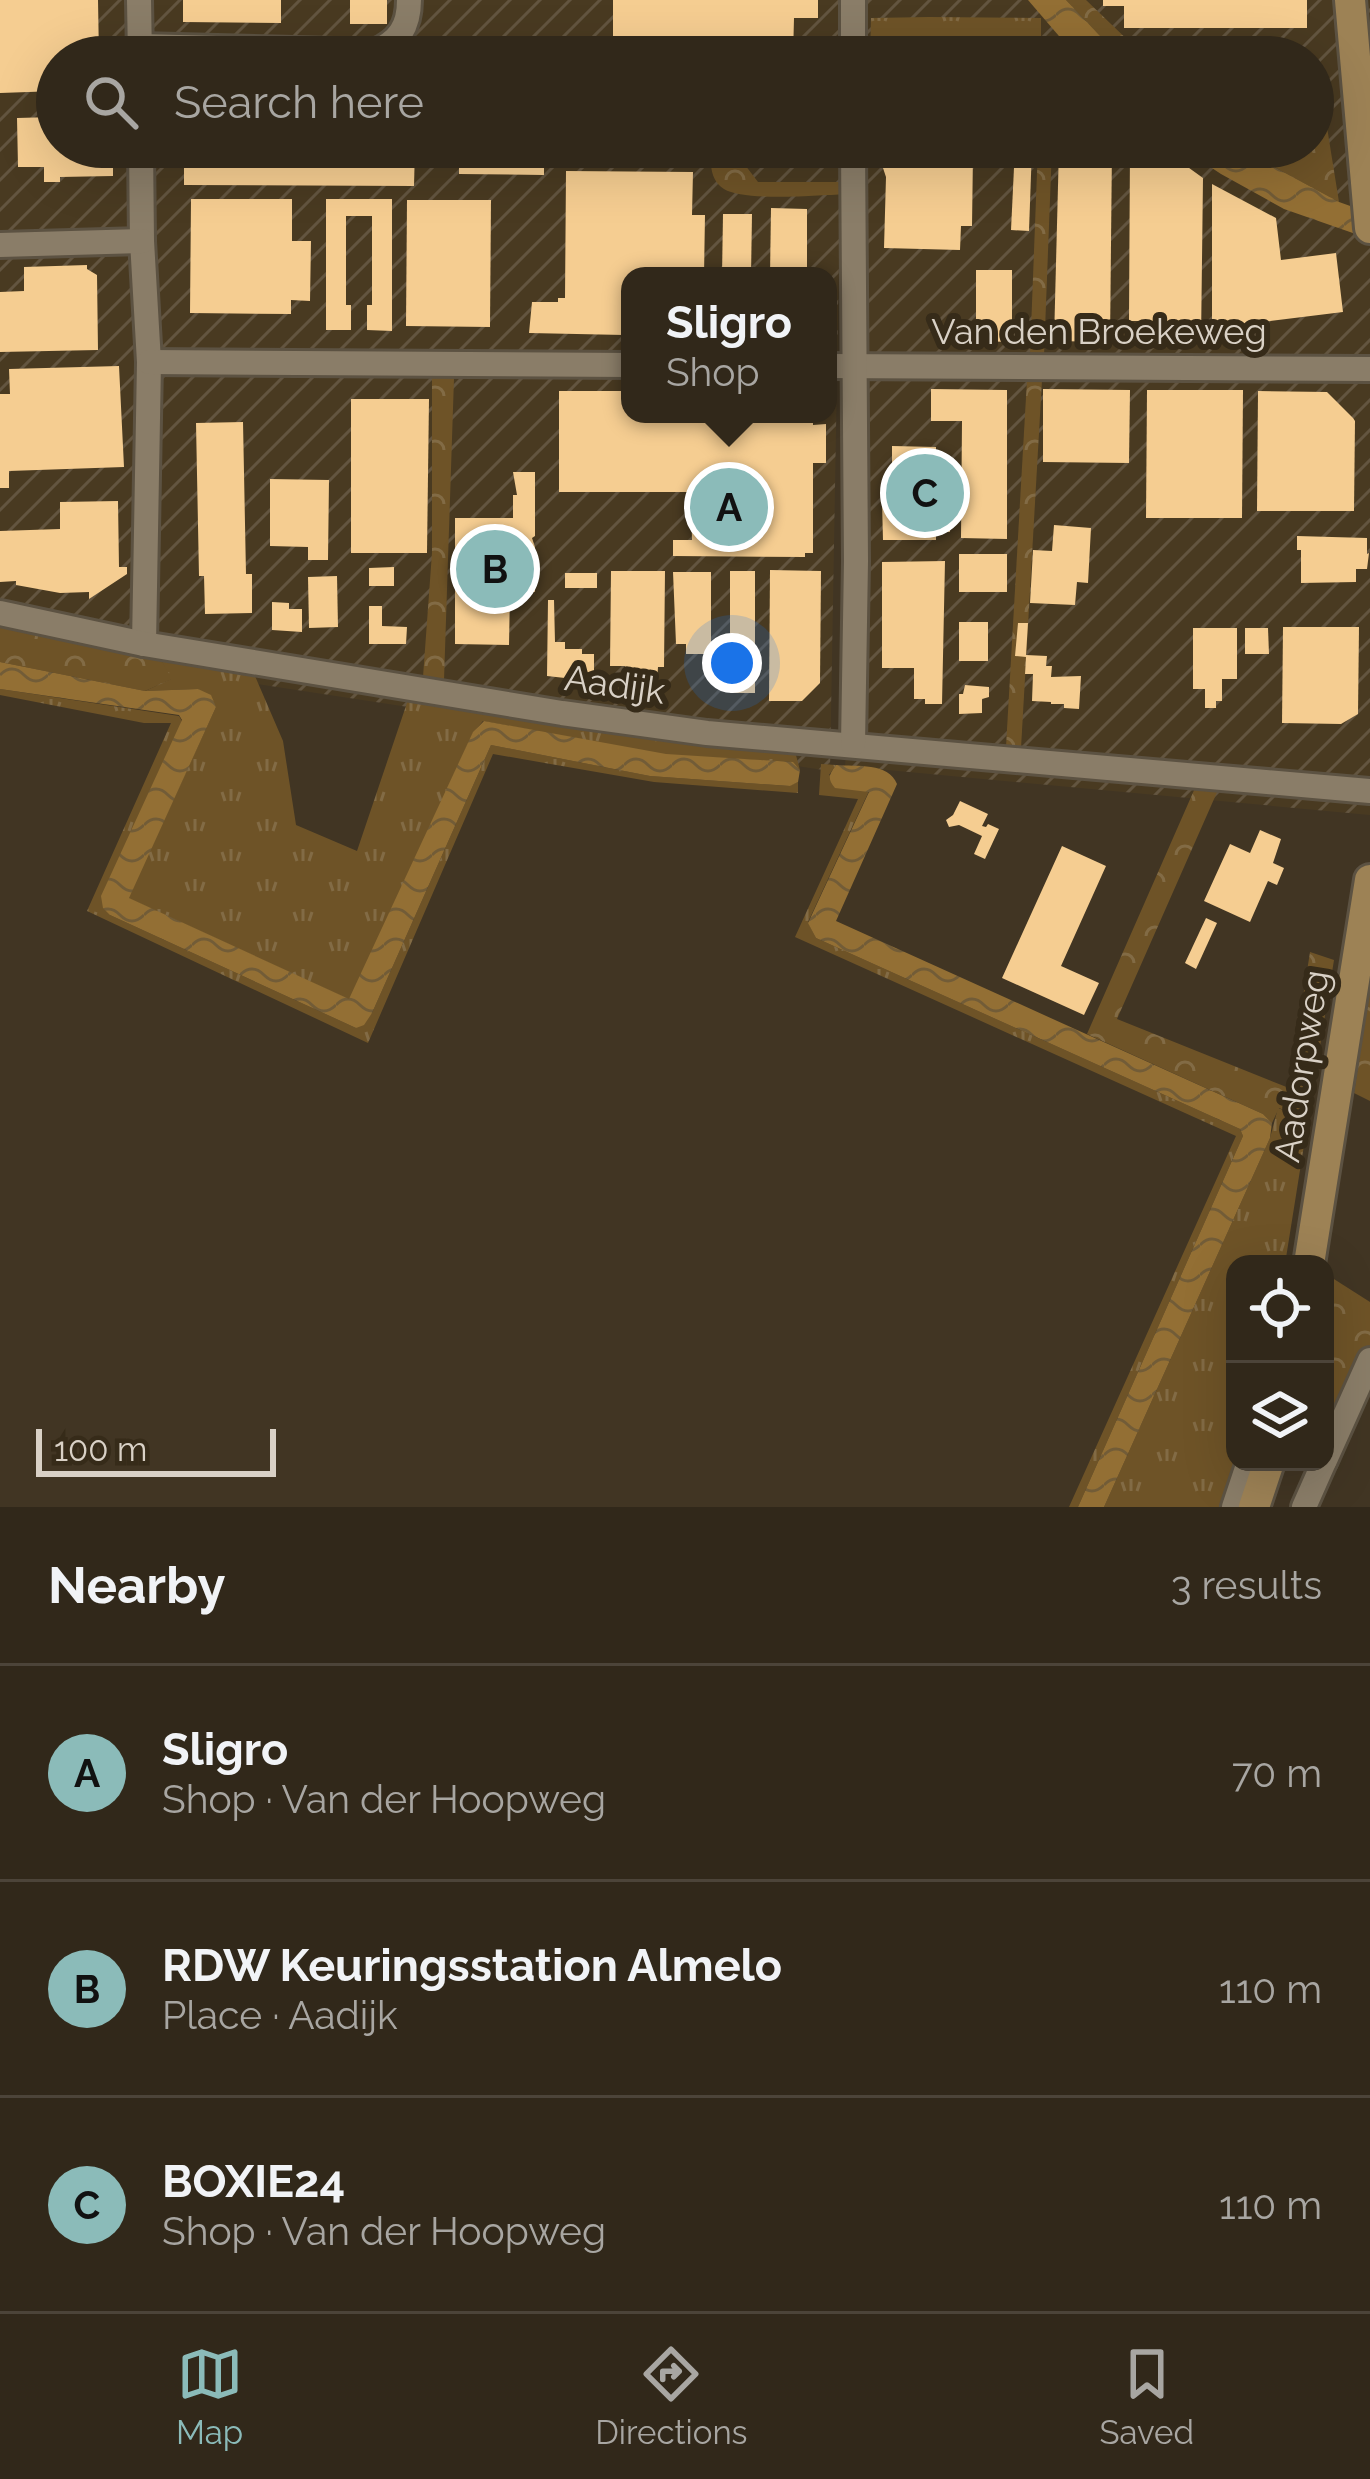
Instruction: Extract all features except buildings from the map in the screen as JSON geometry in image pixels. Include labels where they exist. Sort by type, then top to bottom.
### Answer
[{"type":"main road","points":[[1350,0],[1369,218]]},
{"type":"main road","name":"Aadorpweg","points":[[1310,1255],[1370,880]]},
{"type":"main road","points":[[1254,1507],[1266,1471]]},
{"type":"street","points":[[139,0],[140,36]]},
{"type":"street","points":[[399,36],[409,0]]},
{"type":"street","points":[[853,0],[853,36]]},
{"type":"street","points":[[141,168],[148,362],[144,644]]},
{"type":"street","points":[[853,744],[854,168]]},
{"type":"street","points":[[0,245],[142,242]]},
{"type":"street","points":[[148,362],[621,365]]},
{"type":"street","name":"Van den Broekeweg","points":[[837,366],[1370,369]]},
{"type":"street","name":"Aadijk","points":[[0,613],[144,644],[707,733],[1370,791]]},
{"type":"street","points":[[1334,1441],[1370,1360]]},
{"type":"street","points":[[1234,1507],[1246,1471]]},
{"type":"street","points":[[1304,1507],[1320,1471]]},
{"type":"shaded area","points":[[0,0],[842,0],[842,36],[36,36],[36,168],[841,168],[837,374],[837,267],[621,267],[621,423],[836,423],[830,771],[0,645]]},
{"type":"shaded area","points":[[862,0],[1370,0],[1370,815],[845,766],[851,700],[860,168],[1334,168],[1334,36],[861,36]]},
{"type":"green space","points":[[1066,0],[1086,0],[1123,36],[1100,36]]},
{"type":"green space","points":[[871,18],[1041,18],[1041,36],[871,36]]},
{"type":"green space","points":[[747,168],[758,182],[848,182],[848,194],[734,193],[718,184],[711,169]]},
{"type":"green space","points":[[1037,168],[1051,168],[1044,356],[1030,356]]},
{"type":"green space","points":[[1276,168],[1334,168],[1339,202]]},
{"type":"green space","points":[[432,377],[454,378],[444,680],[423,677],[432,553]]},
{"type":"green space","points":[[1027,380],[1042,380],[1021,748],[1006,747]]},
{"type":"green space","points":[[0,621],[158,654],[172,679],[145,691],[0,662]]},
{"type":"green space","points":[[158,654],[252,669],[283,741],[296,825],[357,851],[410,694],[794,748],[800,770],[792,762],[666,755],[483,721],[473,733],[350,1000],[128,898],[216,707],[198,689],[145,691],[171,679]]},
{"type":"green space","points":[[0,689],[179,716],[182,721],[110,915],[356,1028],[372,1013],[491,745],[650,776],[789,786],[798,782],[798,793],[654,782],[493,754],[368,1043],[87,911],[171,723],[144,723],[0,695]]},
{"type":"green space","points":[[821,764],[836,765],[829,775],[869,791],[808,922],[816,938],[1240,1129],[1243,1136],[1078,1507],[1069,1507],[1236,1136],[795,937],[858,799],[819,795]]},
{"type":"green space","points":[[1195,788],[1218,790],[1117,1019],[1289,1088],[1310,952],[1334,960],[1308,1120],[1279,1108],[1272,1123],[1263,1114],[1087,1034]]},
{"type":"green space","points":[[1370,985],[1370,1101],[1354,1093]]},
{"type":"green space","points":[[1278,1108],[1308,1120],[1286,1255],[1226,1255],[1226,1471],[1237,1471],[1225,1507],[1104,1507],[1270,1138]]},
{"type":"green space","points":[[1334,1279],[1370,1302],[1370,1346],[1334,1424]]},
{"type":"water","points":[[1028,0],[1066,0],[1100,36],[1059,36]]},
{"type":"water","points":[[1212,168],[1276,168],[1370,213],[1370,239],[1284,209]]},
{"type":"water","points":[[0,662],[145,691],[198,689],[211,695],[216,707],[129,898],[349,999],[473,732],[484,721],[666,754],[793,762],[800,770],[798,782],[790,786],[650,776],[491,745],[372,1013],[356,1028],[103,908],[101,896],[182,720],[179,715],[0,689]]},
{"type":"water","points":[[836,765],[879,769],[897,784],[836,921],[1263,1114],[1272,1123],[1270,1138],[1104,1507],[1078,1507],[1243,1136],[1240,1129],[816,938],[808,923],[869,792],[835,788],[830,777]]},
{"type":"place","name":"BOXIE24","points":[[925,493]]},
{"type":"place","name":"Sligro","points":[[729,507]]},
{"type":"place","name":"RDW Keuringsstation Almelo","points":[[495,569]]}]
